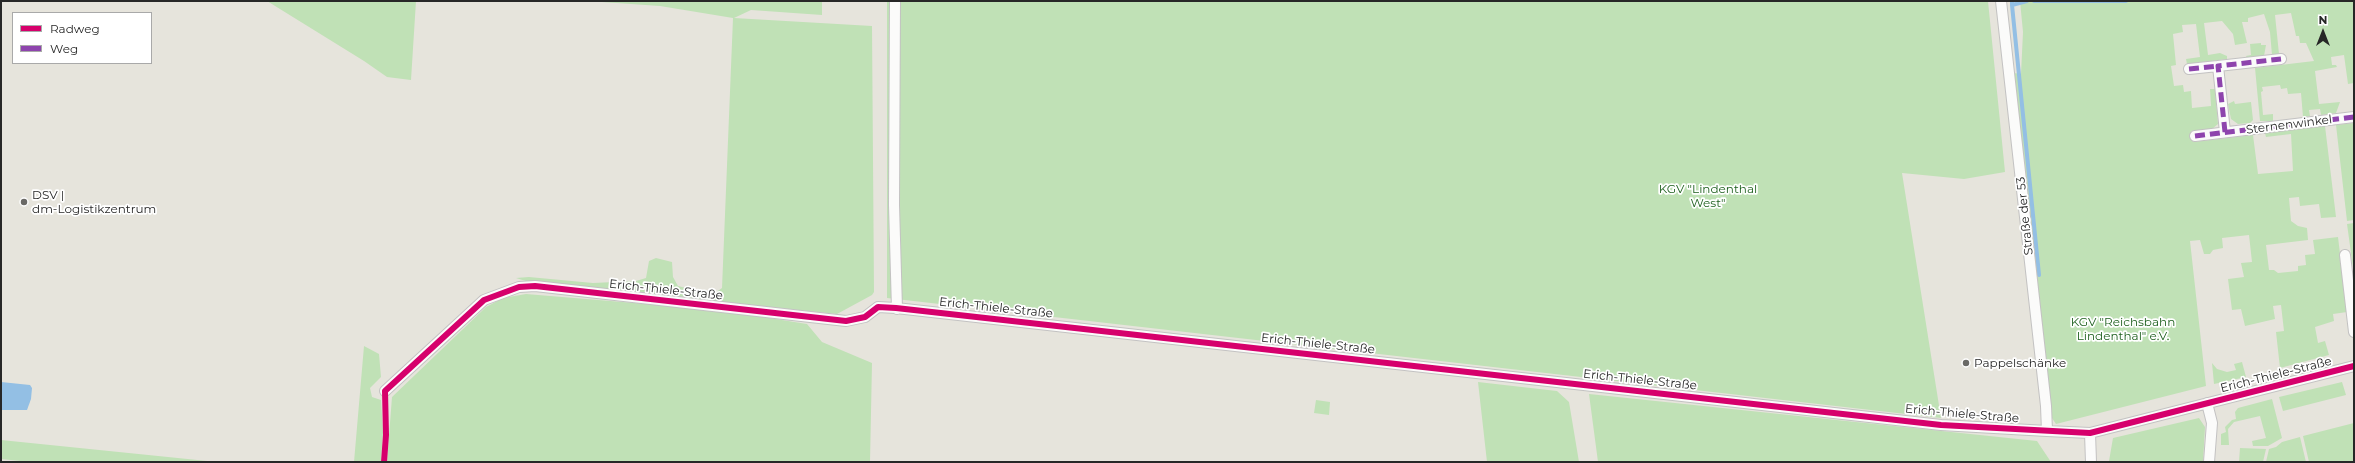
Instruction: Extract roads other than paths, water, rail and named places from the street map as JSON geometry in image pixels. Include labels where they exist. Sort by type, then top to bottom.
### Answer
[{"type":"street","points":[[895,1],[894,205],[897,309]]},
{"type":"street","name":"Straße der 53","points":[[2001,1],[2047,431]]},
{"type":"street","points":[[2189,69],[2281,59]]},
{"type":"street","points":[[2218,66],[2225,132]]},
{"type":"street","name":"Sternenwinkel","points":[[2195,136],[2354,117]]},
{"type":"street","points":[[2345,255],[2354,332]]},
{"type":"street","name":"Erich-Thiele-Straße","points":[[385,391],[484,300],[519,287],[542,287],[846,321],[865,317],[878,307],[1934,424],[2090,433],[2354,366]]},
{"type":"street","points":[[2208,403],[2212,424],[2209,462]]},
{"type":"street","points":[[2090,433],[2091,462]]},
{"type":"water","points":[[1,382],[30,385],[32,388],[31,399],[27,410],[1,410]]},
{"type":"waterway","points":[[2012,1],[2012,5],[2027,1]]},
{"type":"waterway","points":[[2034,1],[2126,1]]},
{"type":"waterway","points":[[2012,5],[2039,275]]},
{"type":"place","name":"DSV | dm-Logistikzentrum","points":[[24,202]]},
{"type":"place","name":"Pappelschänke","points":[[1966,363]]},
{"type":"park label","name":"KGV \"Lindenthal West\"","points":[[1708,196]]},
{"type":"park label","name":"KGV \"Reichsbahn Lindenthal\" e.V.","points":[[2123,329]]}]
